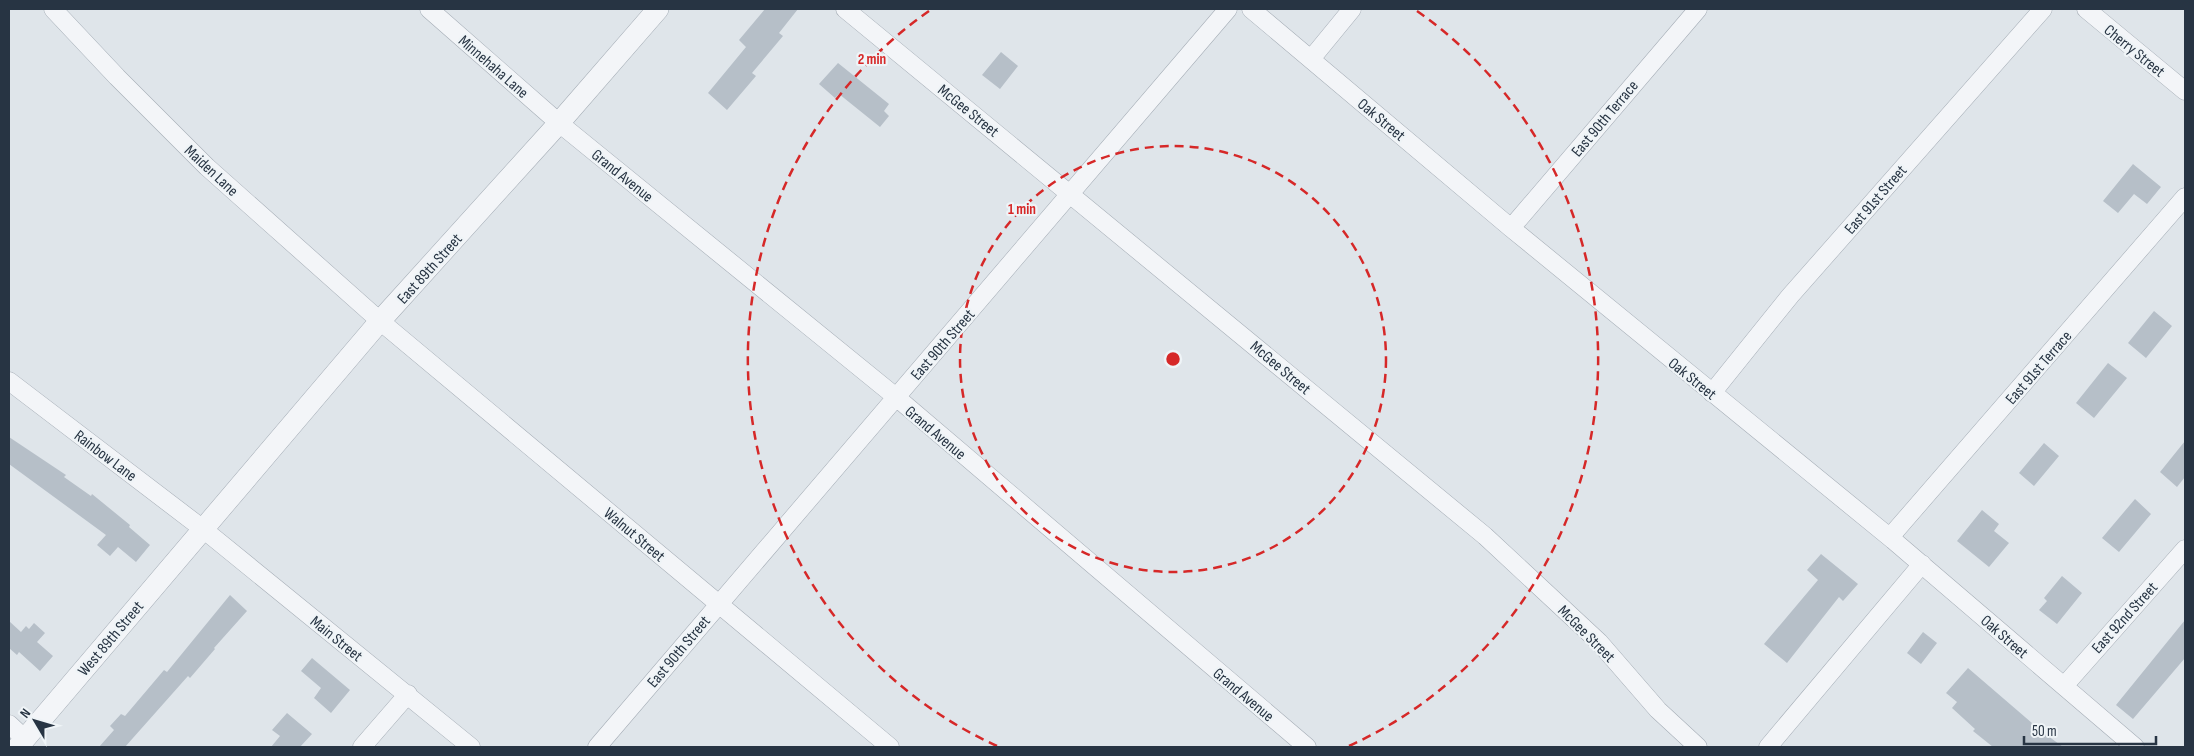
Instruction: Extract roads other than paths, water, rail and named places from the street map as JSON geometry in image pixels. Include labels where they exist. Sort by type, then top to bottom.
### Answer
[{"type":"street","name":"Maiden Lane","points":[[52,9],[116,77],[208,168],[380,321]]},
{"type":"street","name":"Minnehaha Lane","points":[[430,9],[559,123]]},
{"type":"street","name":"East 89th Street","points":[[203,529],[380,321],[559,123],[658,9]]},
{"type":"street","name":"McGee Street","points":[[845,9],[1071,193],[1485,536],[1599,642],[1658,710],[1698,747]]},
{"type":"street","name":"East 90th Street","points":[[597,747],[1228,9]]},
{"type":"street","name":"Oak Street","points":[[1251,9],[1511,228],[1890,537],[2135,747]]},
{"type":"street","points":[[1311,59],[1352,9]]},
{"type":"street","name":"East 90th Terrace","points":[[1511,228],[1698,9]]},
{"type":"street","name":"East 91st Street","points":[[1712,393],[1790,296],[2043,9]]},
{"type":"street","name":"Cherry Street","points":[[2086,9],[2185,91]]},
{"type":"street","name":"Grand Avenue","points":[[559,123],[896,397],[1307,747]]},
{"type":"street","name":"East 91st Terrace","points":[[1890,537],[2185,198]]},
{"type":"street","name":"Walnut Street","points":[[380,321],[890,747]]},
{"type":"street","name":"Rainbow Lane","points":[[9,381],[203,529]]},
{"type":"street","name":"Main Street","points":[[203,529],[471,747]]},
{"type":"street","name":"West 89th Street","points":[[22,743],[203,529]]},
{"type":"street","name":"East 92nd Street","points":[[2064,686],[2185,549]]},
{"type":"street","points":[[1768,747],[1922,564]]},
{"type":"street","points":[[362,747],[408,694]]},
{"type":"street","points":[[9,724],[22,743]]}]
